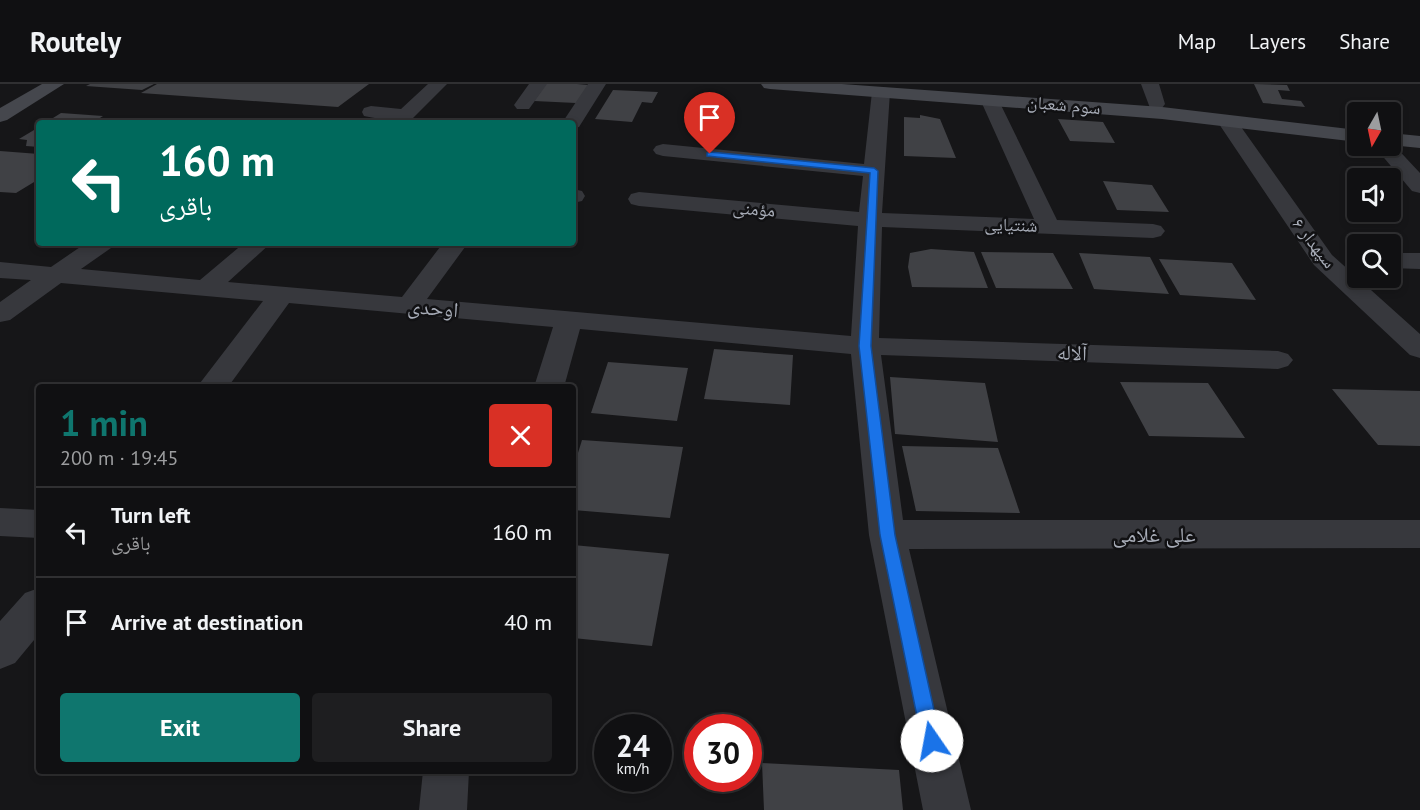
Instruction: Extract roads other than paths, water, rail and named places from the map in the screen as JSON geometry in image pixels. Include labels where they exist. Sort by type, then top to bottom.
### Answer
[{"type":"street","points":[[0,116],[54,84]]},
{"type":"street","points":[[370,112],[405,115],[438,84]]},
{"type":"street","points":[[523,105],[538,84]]},
{"type":"street","points":[[574,120],[597,84]]},
{"type":"street","name":"سوم شعبان","points":[[770,84],[885,88],[1156,104],[1347,124]]},
{"type":"street","points":[[1150,84],[1156,104]]},
{"type":"street","points":[[885,88],[870,220],[865,346],[887,535],[947,810]]},
{"type":"street","name":"سوم شعبان","points":[[885,88],[1347,135]]},
{"type":"street","points":[[989,99],[1049,227]]},
{"type":"street","name":"سپهدار ۶","points":[[1227,121],[1323,260],[1420,349]]},
{"type":"street","points":[[1401,130],[1420,132]]},
{"type":"street","points":[[1401,140],[1420,142]]},
{"type":"street","points":[[663,150],[874,171]]},
{"type":"street","points":[[1393,156],[1420,186]]},
{"type":"street","name":"مؤمنی","points":[[639,199],[870,220]]},
{"type":"street","name":"شنتیایی","points":[[870,220],[1153,231]]},
{"type":"street","points":[[0,315],[98,246]]},
{"type":"street","points":[[206,288],[255,246]]},
{"type":"street","points":[[409,306],[454,246]]},
{"type":"street","points":[[1323,260],[1347,260]]},
{"type":"street","points":[[1401,260],[1420,261]]},
{"type":"street","name":"اوحدی","points":[[0,270],[865,346]]},
{"type":"street","points":[[214,384],[282,295]]},
{"type":"street","points":[[550,384],[569,321]]},
{"type":"street","name":"آلاله","points":[[865,346],[1278,360]]},
{"type":"street","points":[[0,522],[36,525]]},
{"type":"street","name":"علی غلامی","points":[[887,535],[1420,534]]},
{"type":"street","points":[[0,650],[36,608]]},
{"type":"street","points":[[443,810],[446,774]]}]
